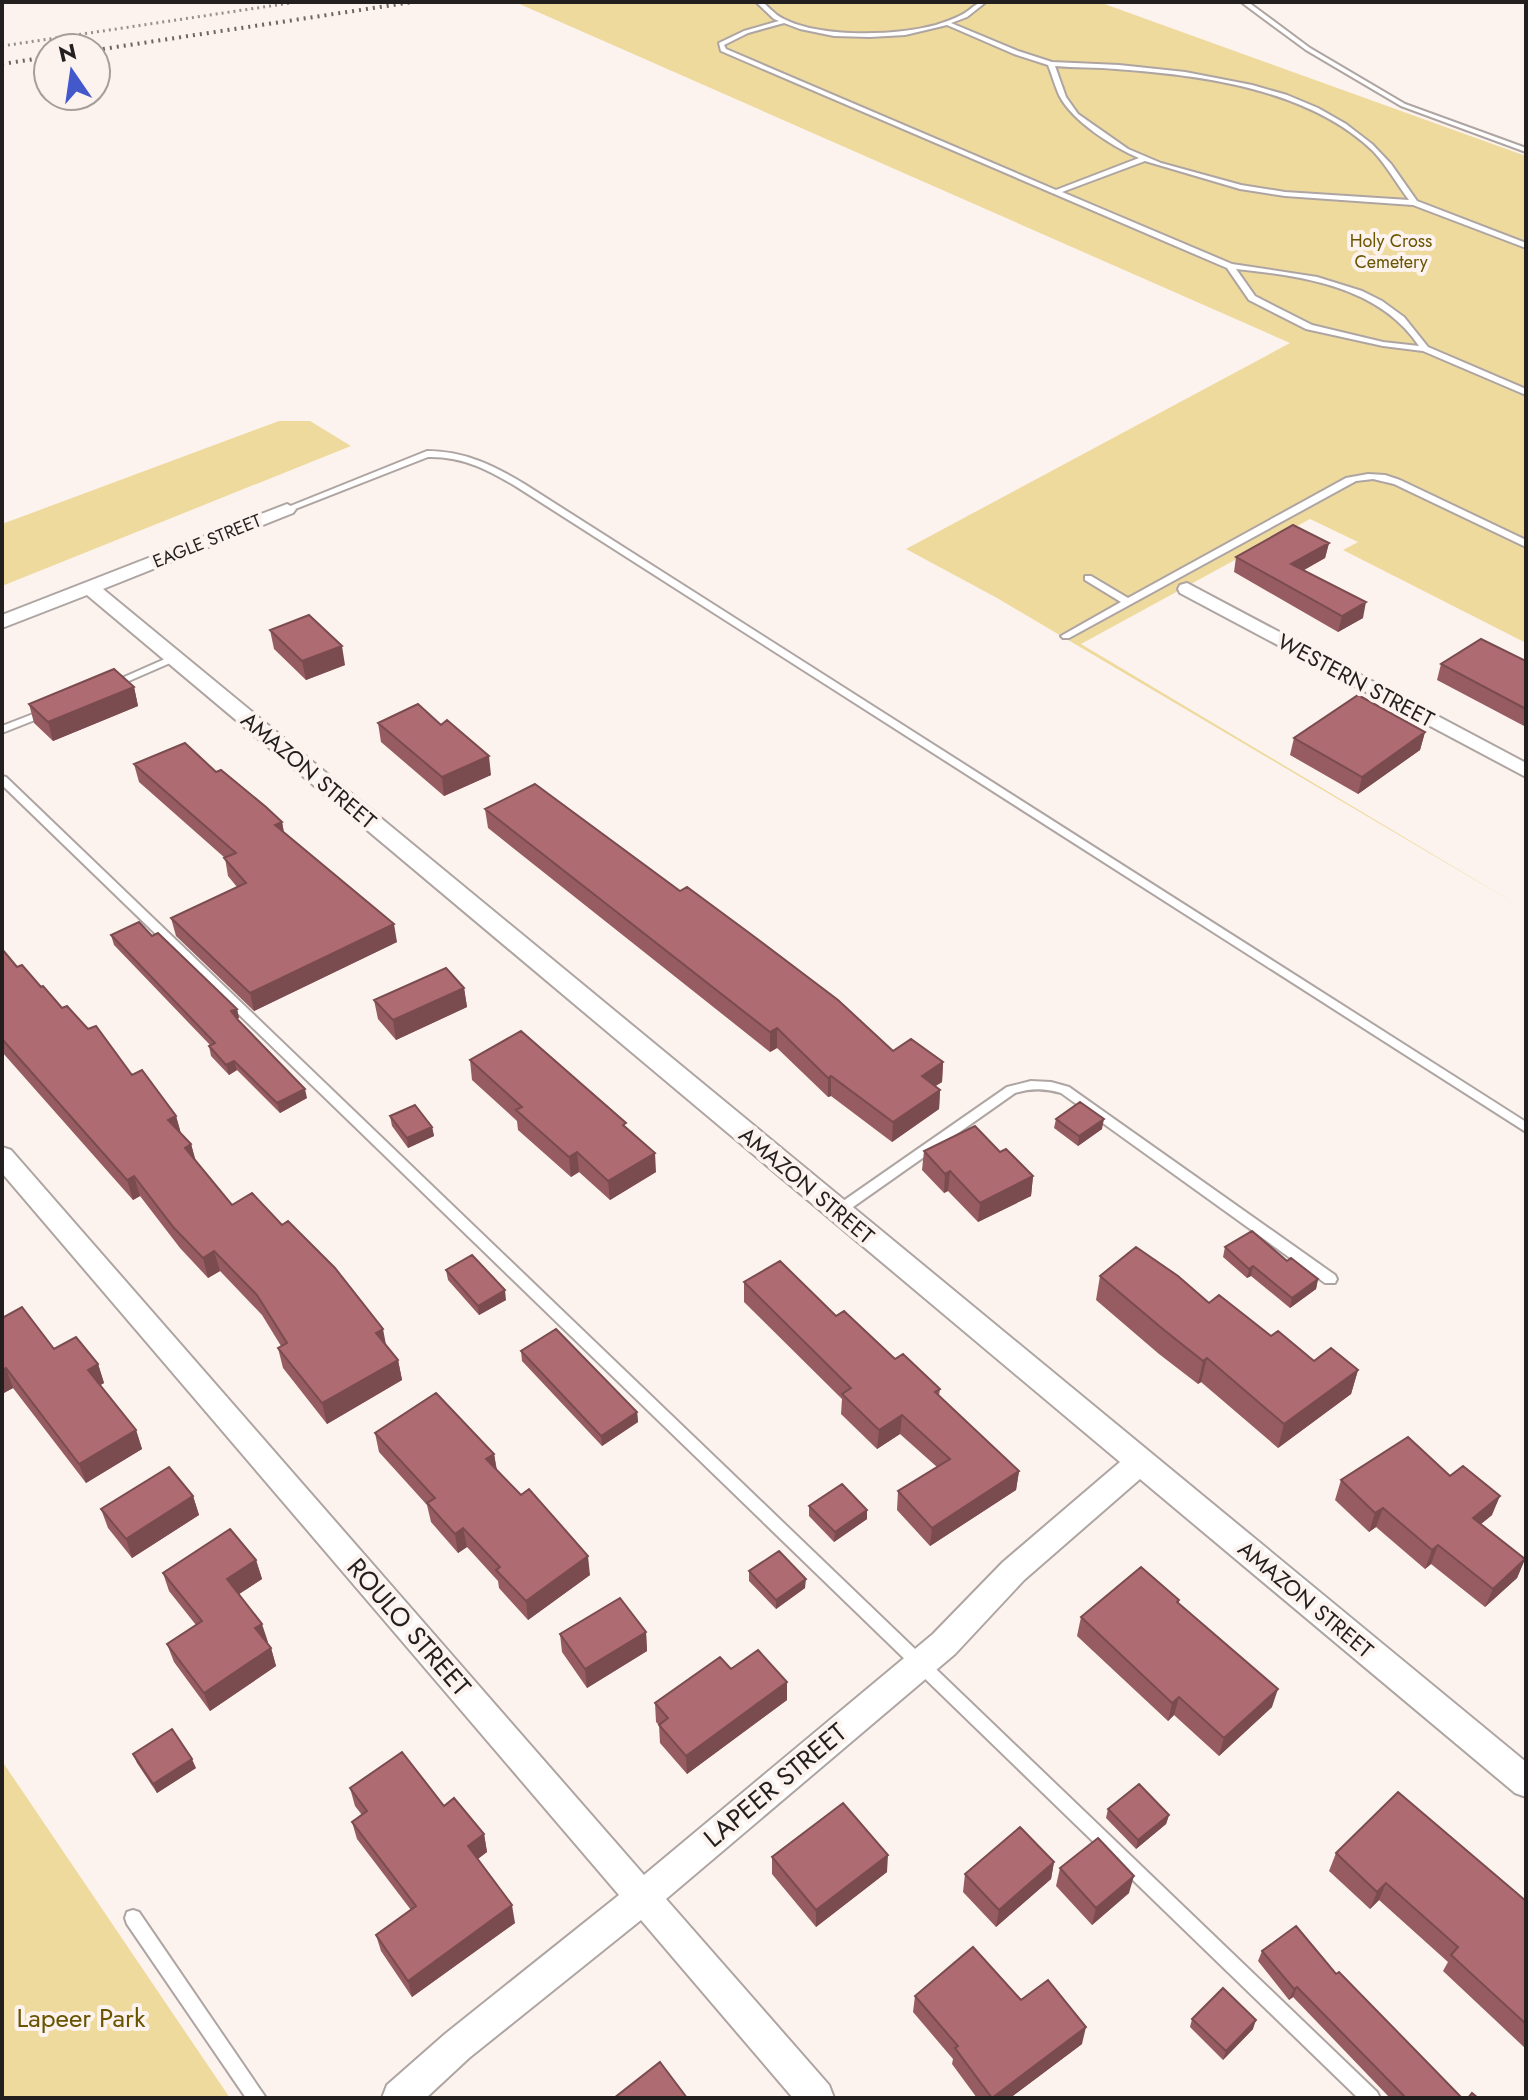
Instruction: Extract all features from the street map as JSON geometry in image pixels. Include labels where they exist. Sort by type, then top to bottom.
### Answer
[{"type":"street","name":"EAGLE STREET","points":[[2,622],[287,509]]},
{"type":"street","name":"AMAZON STREET","points":[[89,587],[1526,1782]]},
{"type":"street","name":"WESTERN STREET","points":[[1187,589],[1526,771]]},
{"type":"street","name":"ROULO STREET","points":[[2,1156],[816,2098]]},
{"type":"street","name":"LAPEER STREET","points":[[400,2098],[457,2046],[643,1897],[944,1644],[985,1596],[1043,1541],[1140,1462]]},
{"type":"lane","points":[[759,2],[763,9],[784,21],[813,29],[872,35],[920,32],[950,25],[974,14],[983,2]]},
{"type":"lane","points":[[1244,2],[1308,49],[1403,105],[1526,150]]},
{"type":"lane","points":[[784,21],[746,32],[721,44],[723,50],[1230,266],[1270,270],[1340,286],[1398,315],[1425,349]]},
{"type":"lane","points":[[950,25],[1051,64],[1164,71],[1218,80],[1282,97],[1313,110],[1370,145],[1388,164],[1414,203]]},
{"type":"lane","points":[[1051,64],[1063,97],[1076,115],[1108,139],[1145,158],[1198,176],[1285,194],[1414,203],[1526,246]]},
{"type":"lane","points":[[1056,192],[1145,158]]},
{"type":"lane","points":[[1230,266],[1252,298],[1309,327],[1383,344],[1425,349],[1526,392]]},
{"type":"lane","name":"EAGLE STREET","points":[[287,509],[411,460],[442,452],[469,458],[1241,943],[1526,1128]]},
{"type":"lane","points":[[1066,636],[1349,480],[1367,475],[1389,479],[1526,544]]},
{"type":"lane","points":[[1088,578],[1127,602]]},
{"type":"lane","points":[[102,688],[174,658]]},
{"type":"lane","points":[[2,730],[59,706]]},
{"type":"lane","points":[[2,779],[1371,2098]]},
{"type":"lane","points":[[838,1211],[1011,1090],[1022,1086],[1053,1086],[1065,1090],[1330,1279]]},
{"type":"lane","points":[[133,1918],[257,2098]]},
{"type":"path","points":[[2,46],[297,2]]},
{"type":"green space","name":"Holy Cross Cemetery","points":[[515,2],[1099,2],[1526,156],[1526,643],[1343,550],[1358,542],[1310,519],[1081,644],[1526,910],[997,598],[906,549],[1290,343]]},
{"type":"green space","points":[[279,421],[310,421],[351,446],[2,586],[2,524]]},
{"type":"green space","name":"Lapeer Park","points":[[2,1761],[230,2098],[2,2098]]},
{"type":"building","points":[[1293,525],[1329,543],[1291,564],[1366,602],[1342,616],[1236,557]]},
{"type":"building","points":[[309,615],[342,646],[302,661],[270,630]]},
{"type":"building","points":[[1481,639],[1526,661],[1526,709],[1441,664]]},
{"type":"building","points":[[114,669],[134,687],[48,722],[29,704]]},
{"type":"building","points":[[1358,695],[1425,732],[1362,777],[1294,738]]},
{"type":"building","points":[[418,704],[441,725],[447,720],[489,756],[442,777],[378,723]]},
{"type":"building","points":[[185,743],[216,772],[221,770],[266,807],[282,822],[275,825],[394,924],[250,993],[171,918],[246,883],[224,858],[236,853],[134,764]]},
{"type":"building","points":[[535,784],[680,891],[687,887],[748,932],[838,1000],[893,1051],[911,1039],[943,1062],[922,1076],[940,1090],[893,1122],[831,1076],[828,1078],[777,1028],[770,1032],[485,809]]},
{"type":"building","points":[[139,922],[152,936],[158,933],[237,1009],[231,1011],[238,1020],[305,1089],[277,1103],[234,1061],[226,1065],[209,1046],[215,1043],[111,935]]},
{"type":"building","points":[[2,949],[17,967],[22,965],[62,1008],[67,1006],[88,1029],[96,1026],[132,1075],[142,1070],[176,1116],[168,1120],[191,1144],[185,1148],[232,1205],[252,1193],[282,1225],[288,1221],[335,1268],[383,1329],[376,1333],[398,1360],[322,1403],[278,1348],[287,1343],[257,1295],[214,1251],[203,1258],[174,1228],[134,1176],[127,1180],[2,1039]]},
{"type":"building","points":[[446,968],[464,988],[393,1020],[374,1000]]},
{"type":"building","points":[[521,1031],[626,1123],[623,1125],[655,1153],[608,1181],[577,1152],[569,1157],[516,1110],[522,1107],[470,1060]]},
{"type":"building","points":[[1080,1102],[1104,1119],[1079,1136],[1056,1119]]},
{"type":"building","points":[[415,1105],[432,1127],[407,1138],[390,1116]]},
{"type":"building","points":[[975,1126],[1000,1152],[1006,1149],[1033,1176],[980,1203],[950,1171],[945,1174],[924,1151]]},
{"type":"building","points":[[1252,1231],[1287,1261],[1291,1258],[1318,1279],[1292,1298],[1253,1266],[1249,1269],[1225,1247]]},
{"type":"building","points":[[1136,1247],[1178,1276],[1209,1303],[1219,1295],[1271,1336],[1278,1331],[1314,1361],[1331,1348],[1358,1370],[1284,1424],[1207,1358],[1203,1361],[1100,1276]]},
{"type":"building","points":[[472,1255],[505,1290],[478,1306],[446,1270]]},
{"type":"building","points":[[780,1261],[836,1316],[844,1311],[895,1359],[903,1354],[940,1389],[935,1392],[1019,1471],[932,1528],[898,1491],[950,1459],[902,1415],[879,1430],[842,1394],[851,1388],[744,1282]]},
{"type":"building","points":[[22,1307],[54,1349],[76,1337],[98,1364],[88,1370],[136,1430],[79,1464],[6,1368],[2,1370],[2,1318]]},
{"type":"building","points":[[556,1329],[637,1412],[601,1436],[521,1351]]},
{"type":"building","points":[[436,1393],[494,1454],[486,1459],[521,1495],[529,1489],[588,1556],[526,1601],[496,1570],[500,1567],[463,1528],[455,1534],[427,1503],[435,1498],[375,1433]]},
{"type":"building","points":[[1408,1437],[1450,1476],[1463,1466],[1500,1496],[1473,1518],[1525,1559],[1493,1589],[1438,1545],[1432,1550],[1383,1508],[1375,1513],[1341,1480]]},
{"type":"building","points":[[169,1467],[193,1496],[126,1539],[101,1509]]},
{"type":"building","points":[[842,1484],[867,1510],[835,1532],[809,1506]]},
{"type":"building","points":[[230,1529],[256,1560],[227,1579],[262,1624],[255,1628],[271,1648],[204,1693],[167,1644],[202,1621],[163,1573]]},
{"type":"building","points":[[779,1551],[806,1579],[776,1600],[749,1571]]},
{"type":"building","points":[[1141,1567],[1278,1689],[1224,1738],[1179,1697],[1172,1703],[1081,1617]]},
{"type":"building","points":[[620,1598],[646,1632],[585,1669],[560,1634]]},
{"type":"building","points":[[758,1650],[787,1682],[686,1756],[659,1725],[668,1718],[655,1703],[720,1657],[731,1669]]},
{"type":"building","points":[[172,1729],[192,1759],[153,1784],[133,1754]]},
{"type":"building","points":[[402,1752],[444,1806],[454,1798],[484,1834],[468,1846],[512,1905],[408,1981],[376,1935],[416,1906],[352,1822],[367,1811],[350,1788]]},
{"type":"building","points":[[1139,1784],[1169,1815],[1138,1840],[1108,1809]]},
{"type":"building","points":[[1398,1792],[1526,1901],[1526,2024],[1451,1955],[1458,1947],[1386,1883],[1377,1892],[1336,1853]]},
{"type":"building","points":[[843,1803],[888,1855],[816,1910],[772,1857]]},
{"type":"building","points":[[1020,1827],[1054,1862],[999,1910],[965,1874]]},
{"type":"building","points":[[1098,1838],[1134,1876],[1096,1908],[1060,1868]]},
{"type":"building","points":[[1296,1926],[1336,1974],[1339,1972],[1462,2098],[1406,2098],[1297,1987],[1294,1989],[1262,1951]]},
{"type":"building","points":[[973,1947],[1021,2000],[1048,1980],[1086,2027],[992,2098],[955,2048],[958,2046],[915,1996]]},
{"type":"building","points":[[1223,1988],[1256,2020],[1226,2051],[1192,2019]]},
{"type":"building","points":[[660,2062],[687,2098],[614,2098]]},
{"type":"railway","points":[[112,48],[413,2]]},
{"type":"railway","points":[[2,64],[32,59]]}]
